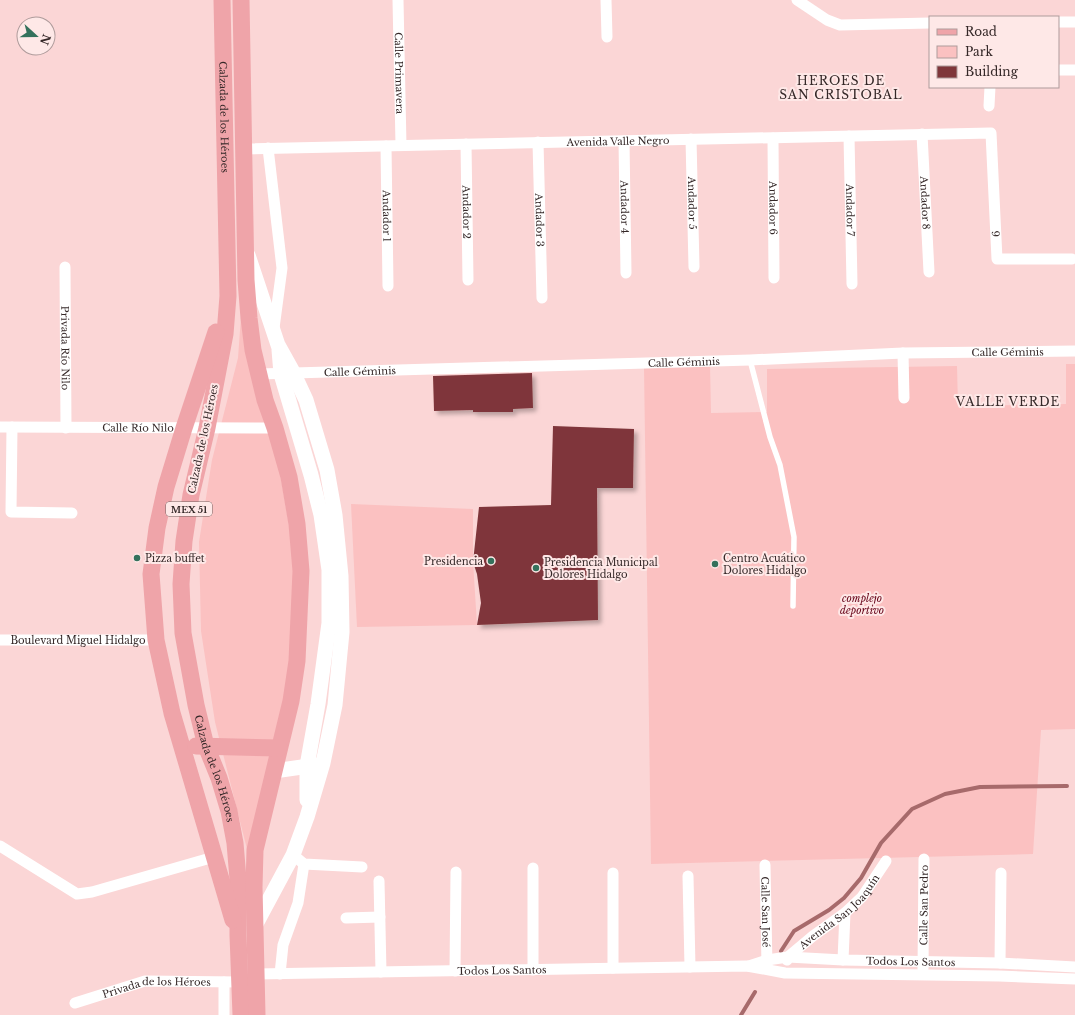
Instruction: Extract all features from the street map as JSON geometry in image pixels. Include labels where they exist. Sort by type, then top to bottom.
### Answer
[{"type":"main road","name":"Calzada de los Héroes","points":[[222,0],[228,296],[225,334],[207,428],[191,495],[184,541],[181,584],[183,633],[196,705],[206,746],[219,778],[229,811],[235,843],[238,879],[238,941],[232,982],[241,1015]]},
{"type":"main road","name":"Calzada de los Héroes","points":[[241,0],[246,248],[249,318],[253,350],[265,400],[275,428],[289,477],[297,524],[301,571],[297,661],[291,701],[255,850],[254,887],[257,1015]]},
{"type":"main road","points":[[228,296],[166,487],[157,528],[151,574],[156,640],[172,712],[238,941],[242,965],[246,972],[256,974]]},
{"type":"main road","points":[[182,746],[279,748]]},
{"type":"street","name":"Calle Primavera","points":[[398,0],[401,145]]},
{"type":"street","points":[[606,0],[607,37]]},
{"type":"street","points":[[797,0],[826,20],[840,25],[929,23]]},
{"type":"street","points":[[1059,22],[1075,22]]},
{"type":"street","points":[[1059,70],[1075,70]]},
{"type":"street","points":[[989,106],[990,88]]},
{"type":"street","name":"Avenida Valle Negro","points":[[244,149],[991,133]]},
{"type":"street","name":"9","points":[[991,133],[997,259],[1072,259]]},
{"type":"street","name":"Andador 8","points":[[922,134],[929,272]]},
{"type":"street","name":"Andador 7","points":[[849,136],[852,284]]},
{"type":"street","name":"Andador 6","points":[[773,138],[774,278]]},
{"type":"street","name":"Andador 5","points":[[691,139],[694,267]]},
{"type":"street","name":"Andador 4","points":[[624,141],[626,273]]},
{"type":"street","name":"Andador 3","points":[[538,142],[542,298]]},
{"type":"street","name":"Andador 2","points":[[466,144],[468,280]]},
{"type":"street","name":"Andador 1","points":[[386,146],[388,286]]},
{"type":"street","points":[[268,148],[282,268],[276,338]]},
{"type":"street","points":[[246,248],[287,373],[321,516],[329,570],[329,623],[318,704],[307,766],[307,817]]},
{"type":"street","name":"Privada Río Nilo","points":[[65,267],[66,428]]},
{"type":"street","name":"Calle Géminis","points":[[259,374],[750,360],[903,353],[1075,352]]},
{"type":"street","points":[[903,353],[904,398]]},
{"type":"street","points":[[280,974],[283,945],[298,903],[299,859],[307,817],[323,763],[335,705],[342,632],[341,576],[335,515],[327,470],[306,400],[287,373]]},
{"type":"street","name":"Calle Río Nilo","points":[[0,427],[275,428]]},
{"type":"street","points":[[12,428],[11,512],[72,514]]},
{"type":"street","points":[[312,475],[327,470]]},
{"type":"street","name":"Boulevard Miguel Hidalgo","points":[[0,640],[156,640]]},
{"type":"street","points":[[318,704],[335,705]]},
{"type":"street","points":[[274,771],[323,763]]},
{"type":"street","points":[[0,846],[77,894],[92,892],[214,857]]},
{"type":"street","points":[[256,924],[299,859]]},
{"type":"street","points":[[299,859],[362,868]]},
{"type":"street","name":"Calle San Pedro","points":[[923,975],[924,859]]},
{"type":"street","name":"Avenida San Joaquín","points":[[788,957],[813,936],[845,913],[862,897],[886,861]]},
{"type":"street","name":"Calle San José","points":[[765,865],[767,965]]},
{"type":"street","points":[[533,868],[533,970]]},
{"type":"street","points":[[455,971],[456,872]]},
{"type":"street","points":[[1000,872],[1000,963]]},
{"type":"street","points":[[613,873],[613,968]]},
{"type":"street","points":[[688,876],[690,967]]},
{"type":"street","points":[[379,881],[381,972]]},
{"type":"street","points":[[843,960],[845,913]]},
{"type":"street","points":[[346,918],[380,917]]},
{"type":"street","points":[[785,973],[788,957]]},
{"type":"street","name":"Todos Los Santos","points":[[256,974],[747,966],[767,965],[788,957],[843,960],[1000,963],[1075,967]]},
{"type":"street","name":"Todos Los Santos","points":[[767,965],[785,973],[999,976],[1075,979]]},
{"type":"street","name":"Privada de los Héroes","points":[[75,1003],[144,981],[232,982]]},
{"type":"street","points":[[224,1015],[232,982]]},
{"type":"lane","points":[[750,360],[770,437],[780,465],[794,537],[793,606]]},
{"type":"green space","points":[[243,288],[272,426],[297,573],[289,700],[249,857],[215,722],[201,631],[199,542],[212,460],[238,358]]},
{"type":"green space","name":"complejo deportivo","points":[[1066,364],[1075,364],[1075,729],[1041,730],[1033,854],[651,864],[644,367],[710,365],[711,413],[767,412],[767,369],[957,366],[958,406],[1066,404]]},
{"type":"green space","points":[[351,504],[473,509],[473,562],[477,625],[357,627]]},
{"type":"building","points":[[532,373],[533,408],[513,409],[513,412],[473,412],[473,410],[434,411],[433,376]]},
{"type":"building","name":"Presidencia Municipal Dolores Hidalgo","points":[[553,426],[634,429],[633,488],[597,488],[598,620],[477,625],[481,603],[477,574],[473,562],[479,507],[551,505]]},
{"type":"waterway","points":[[781,951],[794,931],[829,910],[844,898],[861,878],[881,843],[912,809],[945,794],[980,787],[1067,786]]},
{"type":"waterway","points":[[741,1015],[755,992]]},
{"type":"place","name":"Pizza buffet","points":[[137,558]]},
{"type":"place","name":"Presidencia","points":[[491,561]]},
{"type":"place","name":"Centro Acuático Dolores Hidalgo","points":[[715,564]]},
{"type":"place","name":"Presidencia Municipal Dolores Hidalgo","points":[[536,568]]},
{"type":"district","name":"HEROES DE SAN CRISTOBAL","points":[[841,87]]},
{"type":"district","name":"VALLE VERDE","points":[[1008,401]]}]
